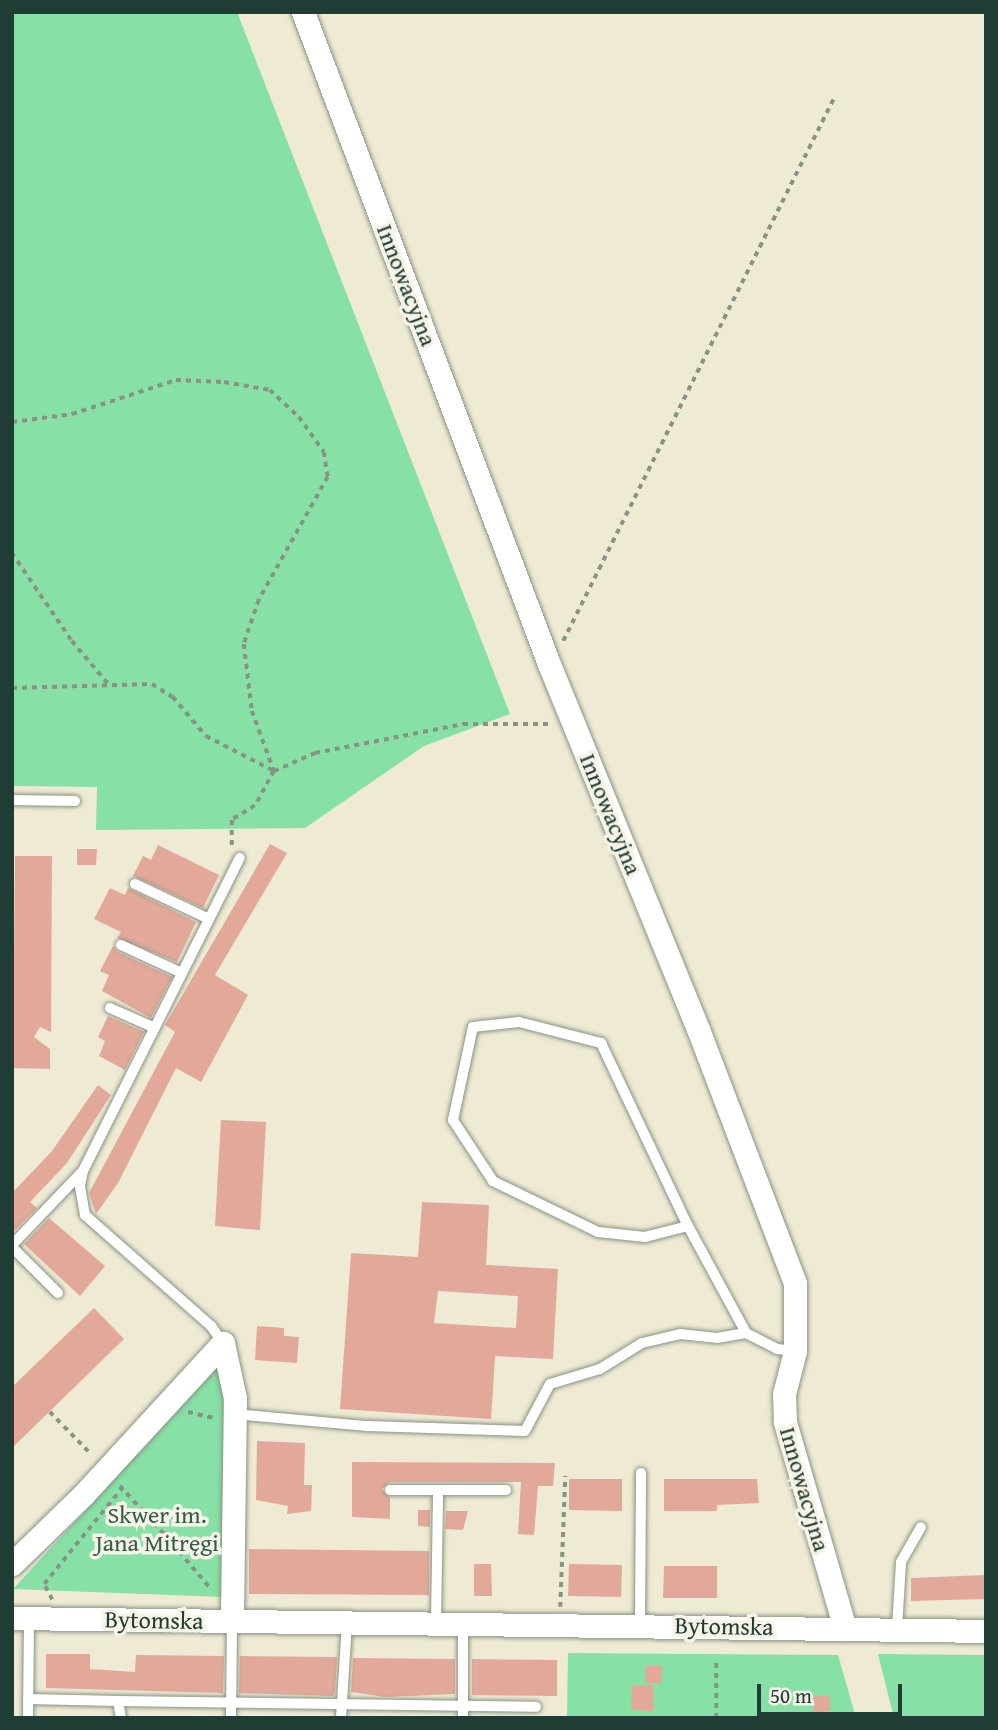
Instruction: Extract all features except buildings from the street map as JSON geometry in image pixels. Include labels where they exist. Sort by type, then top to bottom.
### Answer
[{"type":"street","name":"Innowacyjna","points":[[303,12],[550,664],[795,1283],[795,1351],[784,1394],[785,1422],[845,1628]]},
{"type":"street","points":[[12,1564],[106,1470],[223,1343],[233,1373],[232,1622]]},
{"type":"street","name":"Bytomska","points":[[20,1618],[640,1624],[986,1631]]},
{"type":"lane","points":[[12,800],[75,801]]},
{"type":"lane","points":[[223,1343],[211,1326],[85,1215],[80,1186],[83,1171],[240,858]]},
{"type":"lane","points":[[135,884],[209,919]]},
{"type":"lane","points":[[121,946],[182,973]]},
{"type":"lane","points":[[110,1007],[155,1028]]},
{"type":"lane","points":[[688,1226],[645,1237],[598,1232],[493,1181],[453,1120],[473,1027],[519,1022],[601,1043],[688,1226],[746,1333],[777,1349],[795,1351]]},
{"type":"lane","points":[[58,1293],[12,1246],[83,1171]]},
{"type":"lane","points":[[234,1418],[366,1426],[525,1431],[550,1384],[600,1368],[642,1343],[680,1334],[717,1338],[746,1333]]},
{"type":"lane","points":[[640,1624],[641,1474]]},
{"type":"lane","points":[[390,1490],[506,1490]]},
{"type":"lane","points":[[436,1623],[438,1490]]},
{"type":"lane","points":[[897,1629],[901,1562],[921,1527]]},
{"type":"lane","points":[[20,1618],[28,1718]]},
{"type":"lane","points":[[231,1718],[232,1622]]},
{"type":"lane","points":[[341,1718],[347,1623]]},
{"type":"lane","points":[[463,1623],[463,1712]]},
{"type":"lane","points":[[28,1699],[341,1704],[463,1712],[536,1707]]},
{"type":"lane","points":[[118,1701],[121,1718]]},
{"type":"path","points":[[550,664],[644,486],[835,96]]},
{"type":"path","points":[[12,422],[72,414],[176,380],[223,382],[270,390],[299,417],[324,452],[328,477],[259,600],[244,644],[251,711],[274,771]]},
{"type":"path","points":[[12,553],[72,641],[110,686]]},
{"type":"path","points":[[12,688],[152,684],[173,697],[206,736],[274,771]]},
{"type":"path","points":[[240,858],[228,841],[232,820],[255,806],[274,771],[315,753],[463,724],[574,724]]},
{"type":"path","points":[[164,1408],[234,1418]]},
{"type":"path","points":[[50,1412],[163,1533],[172,1534],[173,1544],[215,1593]]},
{"type":"path","points":[[547,1608],[560,1608],[565,1476]]},
{"type":"path","points":[[54,1603],[44,1584],[122,1488]]},
{"type":"path","points":[[163,1533],[163,1542],[173,1544]]},
{"type":"path","points":[[716,1661],[716,1718]]},
{"type":"green space","points":[[12,12],[237,12],[510,714],[424,746],[305,828],[96,830],[97,787],[12,786]]},
{"type":"green space","name":"Skwer im. Jana Mitręgi","points":[[217,1368],[223,1388],[223,1597],[13,1589]]},
{"type":"green space","points":[[568,1653],[838,1655],[856,1718],[567,1718]]},
{"type":"green space","points":[[878,1654],[986,1655],[986,1718],[894,1718]]}]
